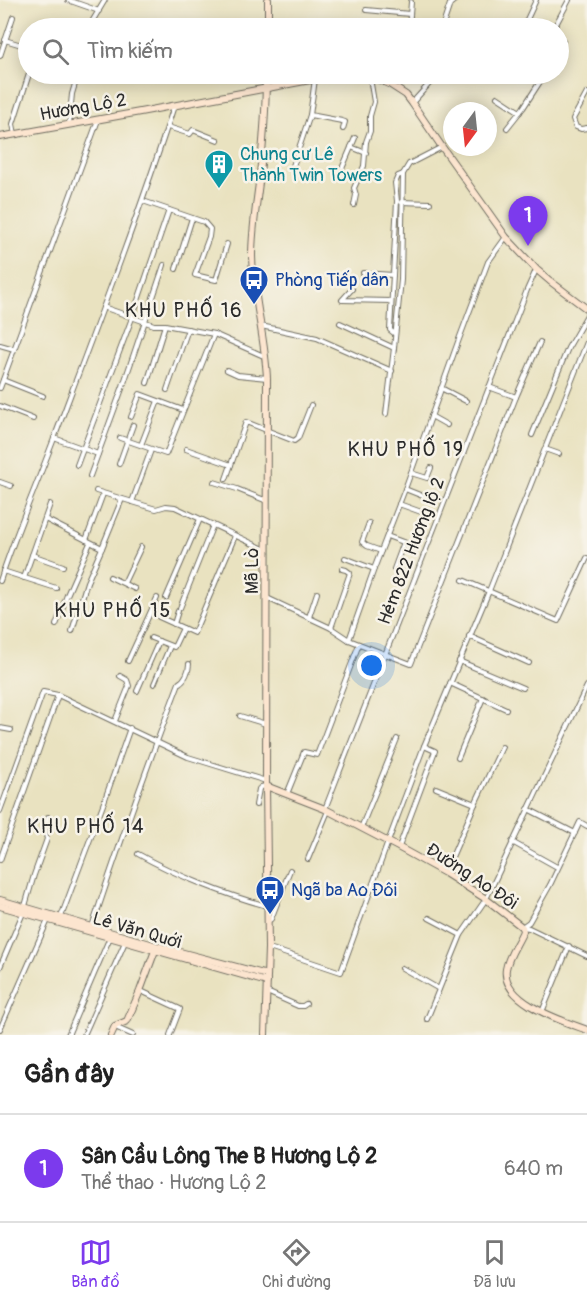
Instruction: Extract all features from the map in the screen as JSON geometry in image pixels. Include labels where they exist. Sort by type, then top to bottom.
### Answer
[{"type":"main road","points":[[268,0],[268,18]]},
{"type":"main road","name":"Mã Lò","points":[[265,1035],[268,948],[267,378],[252,255],[266,84]]},
{"type":"main road","name":"Hương Lộ 2","points":[[0,137],[285,84]]},
{"type":"main road","name":"Hương Lộ 2","points":[[389,84],[412,103]]},
{"type":"main road","points":[[412,103],[506,237],[537,270],[587,309]]},
{"type":"main road","name":"Đường Ao Đôi","points":[[266,783],[327,810],[399,847],[486,899],[522,927],[523,931],[505,971],[507,983],[513,992],[542,1011],[587,1030]]},
{"type":"main road","name":"Lê Văn Quới","points":[[0,900],[48,920],[156,948]]},
{"type":"main road","name":"Lê Văn Quới","points":[[0,906],[60,918],[267,979]]},
{"type":"main road","points":[[111,1035],[115,1026],[127,1021],[156,948]]},
{"type":"street","points":[[68,0],[99,11]]},
{"type":"street","points":[[94,18],[105,0]]},
{"type":"street","points":[[528,18],[536,0]]},
{"type":"street","points":[[559,18],[569,0]]},
{"type":"street","points":[[445,18],[451,1]]},
{"type":"street","points":[[410,18],[411,2]]},
{"type":"street","points":[[366,10],[410,14]]},
{"type":"street","points":[[0,56],[13,17]]},
{"type":"street","points":[[5,40],[18,44]]},
{"type":"street","points":[[15,135],[13,124],[26,84]]},
{"type":"street","points":[[69,124],[75,84]]},
{"type":"street","points":[[293,166],[310,115],[314,84]]},
{"type":"street","points":[[354,205],[356,195],[354,188],[364,166],[374,102],[371,84]]},
{"type":"street","points":[[412,103],[429,84]]},
{"type":"street","points":[[507,128],[538,84]]},
{"type":"street","points":[[587,93],[573,118],[576,127],[587,128]]},
{"type":"street","points":[[497,97],[520,111]]},
{"type":"street","points":[[0,581],[103,308],[175,105]]},
{"type":"street","points":[[310,115],[345,122],[343,129]]},
{"type":"street","points":[[0,388],[98,120]]},
{"type":"street","points":[[168,127],[190,134],[193,130],[218,140]]},
{"type":"street","points":[[338,178],[355,138]]},
{"type":"street","points":[[351,147],[366,153]]},
{"type":"street","points":[[395,334],[390,330],[391,301],[403,174],[409,164],[442,147]]},
{"type":"street","points":[[386,414],[401,279],[399,202],[395,183],[398,176],[403,174]]},
{"type":"street","points":[[142,201],[204,222],[210,229],[195,275],[216,280],[227,244]]},
{"type":"street","points":[[399,202],[430,203]]},
{"type":"street","points":[[77,465],[132,318],[169,210]]},
{"type":"street","points":[[176,269],[192,218]]},
{"type":"street","points":[[350,640],[374,569],[488,262],[506,237]]},
{"type":"street","points":[[90,476],[164,265]]},
{"type":"street","name":"Hẻm 822 Hương lộ 2","points":[[309,860],[489,387],[537,270]]},
{"type":"street","points":[[363,273],[393,275]]},
{"type":"street","points":[[352,289],[342,300],[391,301]]},
{"type":"street","points":[[103,308],[154,325],[214,333],[266,357]]},
{"type":"street","points":[[532,435],[568,348],[587,315]]},
{"type":"street","points":[[340,323],[394,348]]},
{"type":"street","points":[[147,383],[165,325]]},
{"type":"street","points":[[261,326],[317,338],[392,371]]},
{"type":"street","points":[[166,390],[188,329]]},
{"type":"street","points":[[120,438],[166,454],[214,333]]},
{"type":"street","points":[[266,598],[309,616],[350,640],[411,664],[540,342]]},
{"type":"street","points":[[268,948],[341,972],[424,746],[489,591],[587,342]]},
{"type":"street","points":[[0,345],[14,350]]},
{"type":"street","points":[[227,370],[238,375],[267,378]]},
{"type":"street","points":[[2,378],[43,396]]},
{"type":"street","points":[[489,387],[516,398]]},
{"type":"street","points":[[441,388],[466,402]]},
{"type":"street","points":[[131,417],[140,394],[183,410]]},
{"type":"street","points":[[141,445],[158,401]]},
{"type":"street","points":[[226,479],[246,422],[294,441],[298,438],[311,405]]},
{"type":"street","points":[[0,406],[33,419]]},
{"type":"street","points":[[431,416],[447,425]]},
{"type":"street","points":[[119,465],[133,426]]},
{"type":"street","points":[[54,438],[98,454]]},
{"type":"street","points":[[186,449],[231,465]]},
{"type":"street","points":[[545,449],[559,454]]},
{"type":"street","points":[[132,502],[151,450]]},
{"type":"street","points":[[411,472],[427,478],[431,468]]},
{"type":"street","points":[[0,482],[11,486]]},
{"type":"street","points":[[214,482],[267,502]]},
{"type":"street","points":[[405,489],[430,498]]},
{"type":"street","points":[[96,491],[156,508],[176,507],[267,551]]},
{"type":"street","points":[[56,625],[103,494]]},
{"type":"street","points":[[72,631],[87,582],[122,499]]},
{"type":"street","points":[[24,578],[50,504]]},
{"type":"street","points":[[399,504],[424,513]]},
{"type":"street","points":[[45,519],[102,548]]},
{"type":"street","points":[[166,598],[200,519]]},
{"type":"street","points":[[369,523],[362,542],[381,551]]},
{"type":"street","points":[[174,624],[213,525]]},
{"type":"street","points":[[159,617],[194,633],[235,536]]},
{"type":"street","points":[[387,536],[411,545]]},
{"type":"street","points":[[394,569],[404,542]]},
{"type":"street","points":[[124,583],[141,547]]},
{"type":"street","points":[[33,555],[63,566]]},
{"type":"street","points":[[345,558],[374,569]]},
{"type":"street","points":[[463,580],[558,621],[587,558]]},
{"type":"street","points":[[331,628],[350,573],[342,569]]},
{"type":"street","points":[[3,571],[56,588]]},
{"type":"street","points":[[110,576],[135,589]]},
{"type":"street","points":[[309,616],[317,593]]},
{"type":"street","points":[[128,661],[157,598]]},
{"type":"street","points":[[152,638],[174,647],[183,628]]},
{"type":"street","points":[[469,636],[529,663]]},
{"type":"street","points":[[137,691],[159,641]]},
{"type":"street","points":[[287,794],[304,752],[317,755],[359,644]]},
{"type":"street","points":[[154,684],[170,646]]},
{"type":"street","points":[[459,660],[523,688]]},
{"type":"street","points":[[92,927],[157,742],[179,683],[183,682],[189,664]]},
{"type":"street","points":[[115,721],[129,686],[127,680],[120,676]]},
{"type":"street","points":[[450,683],[506,709]]},
{"type":"street","points":[[427,1019],[461,935],[486,899],[587,686]]},
{"type":"street","points":[[0,811],[43,692],[58,695],[188,757],[266,783]]},
{"type":"street","points":[[0,860],[58,695]]},
{"type":"street","points":[[458,758],[483,698]]},
{"type":"street","points":[[240,716],[267,724]]},
{"type":"street","points":[[0,728],[11,730]]},
{"type":"street","points":[[60,918],[130,728]]},
{"type":"street","points":[[361,828],[396,739]]},
{"type":"street","points":[[399,847],[435,751],[424,746]]},
{"type":"street","points":[[445,873],[502,747]]},
{"type":"street","points":[[256,805],[259,789],[266,783]]},
{"type":"street","points":[[436,788],[475,804]]},
{"type":"street","points":[[528,809],[575,832]]},
{"type":"street","points":[[0,967],[24,910],[47,839],[45,827],[48,817]]},
{"type":"street","points":[[522,927],[529,922],[550,885],[580,822],[587,826]]},
{"type":"street","points":[[512,842],[557,867]]},
{"type":"street","points":[[138,854],[159,866],[267,906]]},
{"type":"street","points":[[268,921],[272,919],[290,870]]},
{"type":"street","points":[[429,918],[461,935]]},
{"type":"street","points":[[0,1029],[48,920]]},
{"type":"street","points":[[522,927],[529,928],[587,956]]},
{"type":"street","points":[[68,1035],[110,937]]},
{"type":"street","points":[[84,1035],[126,942]]},
{"type":"street","points":[[542,1011],[569,946]]},
{"type":"street","points":[[402,968],[439,988]]},
{"type":"street","points":[[140,991],[180,1009],[170,1035]]},
{"type":"street","points":[[266,991],[298,1006],[306,1004]]},
{"type":"street","points":[[115,1026],[133,1035]]},
{"type":"place","name":"Chung cư Lê Thành Twin Towers","points":[[219,190]]},
{"type":"place","name":"Sân Cầu Lông The B Hương Lộ 2","points":[[528,246]]},
{"type":"place","name":"Phòng Tiếp dân","points":[[254,306]]},
{"type":"place","name":"Ngã ba Ao Đôi","points":[[270,916]]},
{"type":"district","name":"KHU PHỐ 16","points":[[184,310]]},
{"type":"district","name":"KHU PHỐ 19","points":[[406,449]]},
{"type":"district","name":"KHU PHỐ 15","points":[[113,610]]},
{"type":"district","name":"KHU PHỐ 14","points":[[86,826]]}]
